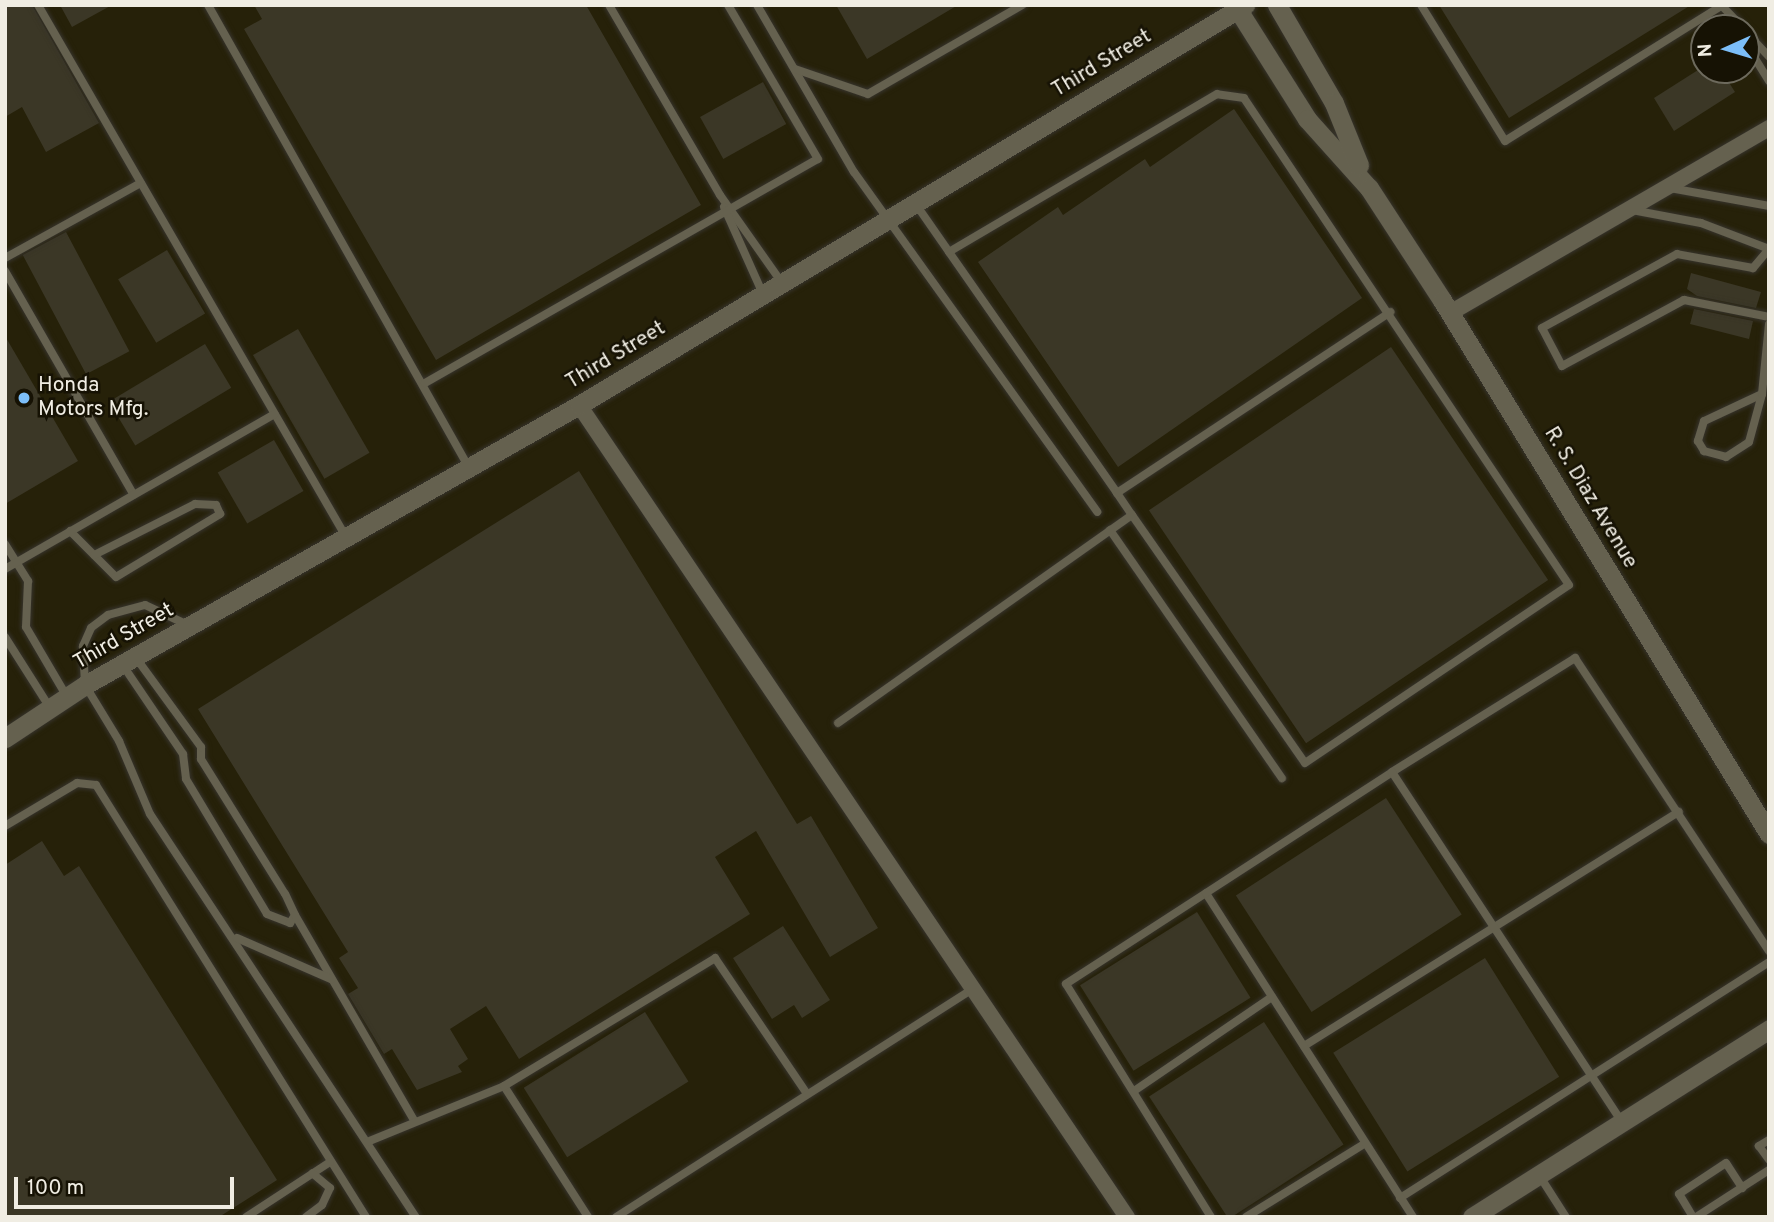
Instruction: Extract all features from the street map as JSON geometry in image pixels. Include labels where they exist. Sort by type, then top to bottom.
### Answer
[{"type":"street","name":"R. S. Diaz Avenue","points":[[1277,5],[1334,103],[1370,188]]},
{"type":"street","name":"R. S. Diaz Avenue","points":[[1239,7],[1307,118],[1370,188],[1450,313],[1769,834]]},
{"type":"street","name":"Third Street","points":[[5,738],[85,685],[579,405],[1239,7]]},
{"type":"street","points":[[1450,313],[1769,128]]},
{"type":"street","points":[[579,405],[1127,1217]]},
{"type":"street","points":[[1483,1214],[1538,1174],[1769,1029]]},
{"type":"lane","points":[[38,5],[346,537]]},
{"type":"lane","points":[[208,5],[425,383],[469,467]]},
{"type":"lane","points":[[609,5],[721,198],[782,283]]},
{"type":"lane","points":[[425,383],[818,159],[728,5]]},
{"type":"lane","points":[[757,5],[854,172],[891,217],[1097,512]]},
{"type":"lane","points":[[794,69],[868,94],[1022,5]]},
{"type":"lane","points":[[1421,5],[1505,141],[1723,5]]},
{"type":"lane","points":[[915,203],[949,252],[1117,494],[1305,763],[1563,593],[1569,585],[1390,312],[1244,98],[1228,93],[949,252]]},
{"type":"lane","points":[[5,258],[141,183]]},
{"type":"lane","points":[[1667,187],[1769,206]]},
{"type":"lane","points":[[1629,209],[1701,223],[1769,249],[1754,268],[1677,254],[1542,328],[1562,366],[1684,300],[1769,317]]},
{"type":"lane","points":[[729,210],[763,294]]},
{"type":"lane","points":[[5,271],[134,495]]},
{"type":"lane","points":[[1117,494],[1390,312]]},
{"type":"lane","points":[[1762,394],[1704,421],[1698,441],[1704,451],[1726,457],[1749,442],[1762,394],[1769,324]]},
{"type":"lane","points":[[5,569],[275,414]]},
{"type":"lane","points":[[70,531],[116,578],[220,514],[216,505],[195,504],[94,555]]},
{"type":"lane","points":[[838,723],[1132,515]]},
{"type":"lane","points":[[1110,530],[1282,778]]},
{"type":"lane","points":[[5,544],[21,560],[29,589],[26,626],[67,697]]},
{"type":"lane","points":[[189,626],[145,605],[108,615],[91,628],[83,646],[85,685],[119,741],[150,814],[235,938],[416,1217]]},
{"type":"lane","points":[[5,637],[50,708]]},
{"type":"lane","points":[[1211,1217],[1066,984],[1392,772],[1575,658],[1769,951]]},
{"type":"lane","points":[[129,660],[184,754],[186,779],[267,914],[290,923],[295,915]]},
{"type":"lane","points":[[129,660],[201,747],[415,1122]]},
{"type":"lane","points":[[1392,772],[1622,1122]]},
{"type":"lane","points":[[5,826],[77,783],[96,785],[366,1217]]},
{"type":"lane","points":[[1304,1046],[1679,812]]},
{"type":"lane","points":[[1206,893],[1413,1217]]},
{"type":"lane","points":[[235,938],[331,979]]},
{"type":"lane","points":[[367,1142],[504,1086],[715,958],[807,1094]]},
{"type":"lane","points":[[1400,1198],[1769,962]]},
{"type":"lane","points":[[615,1217],[973,989]]},
{"type":"lane","points":[[1134,1091],[1272,997]]},
{"type":"lane","points":[[504,1086],[588,1217]]},
{"type":"lane","points":[[1769,1140],[1759,1146],[1769,1160]]},
{"type":"lane","points":[[1246,1217],[1364,1144]]},
{"type":"lane","points":[[246,1217],[330,1161]]},
{"type":"lane","points":[[1742,1188],[1726,1163],[1679,1194],[1695,1217],[1742,1188],[1769,1170]]},
{"type":"lane","points":[[306,1217],[322,1205],[330,1188],[312,1173]]},
{"type":"lane","points":[[1538,1174],[1566,1217]]},
{"type":"shaded area","points":[[5,5],[1769,5],[1769,1217],[5,1217]]},
{"type":"building","points":[[5,5],[32,5],[99,123],[46,152],[22,107],[5,117]]},
{"type":"building","points":[[60,5],[112,5],[72,27]]},
{"type":"building","points":[[254,5],[586,5],[701,205],[436,360],[244,29],[262,19]]},
{"type":"building","points":[[836,5],[958,5],[867,59]]},
{"type":"building","points":[[1439,5],[1691,5],[1509,118]]},
{"type":"building","points":[[1690,75],[1690,84],[1730,84],[1735,92],[1674,131],[1654,98]]},
{"type":"building","points":[[763,82],[786,124],[723,159],[700,117]]},
{"type":"building","points":[[1234,109],[1362,298],[1118,467],[978,262],[1058,207],[1063,215],[1145,159],[1150,167]]},
{"type":"building","points":[[66,232],[129,351],[86,374],[23,255]]},
{"type":"building","points":[[167,250],[205,313],[156,343],[118,279]]},
{"type":"building","points":[[1691,273],[1761,292],[1756,308],[1697,296],[1687,289]]},
{"type":"building","points":[[1694,309],[1753,321],[1749,339],[1690,324]]},
{"type":"building","points":[[298,329],[370,453],[324,479],[253,355]]},
{"type":"building","name":"Honda Motors Mfg.","points":[[5,336],[78,461],[5,504]]},
{"type":"building","points":[[205,344],[231,388],[135,445],[109,402]]},
{"type":"building","points":[[1391,347],[1548,580],[1306,743],[1149,510]]},
{"type":"building","points":[[274,440],[304,491],[247,524],[218,472]]},
{"type":"building","points":[[579,471],[797,824],[811,816],[878,928],[830,957],[756,831],[715,857],[750,914],[519,1059],[486,1006],[450,1029],[468,1059],[458,1066],[462,1072],[417,1090],[392,1049],[384,1054],[348,994],[358,988],[339,958],[348,952],[198,709]]},
{"type":"building","points":[[1386,798],[1462,915],[1312,1012],[1236,895]]},
{"type":"building","points":[[42,841],[64,876],[79,866],[277,1180],[219,1217],[5,1217],[5,865]]},
{"type":"building","points":[[1197,912],[1251,998],[1133,1071],[1080,985]]},
{"type":"building","points":[[783,926],[830,1000],[802,1018],[794,1005],[772,1019],[733,958]]},
{"type":"building","points":[[1485,958],[1559,1077],[1407,1172],[1333,1053]]},
{"type":"building","points":[[645,1012],[688,1082],[567,1157],[524,1088]]},
{"type":"building","points":[[1264,1022],[1344,1144],[1232,1217],[1227,1217],[1149,1097]]},
{"type":"place","name":"Honda Motors Mfg.","points":[[24,398]]}]
